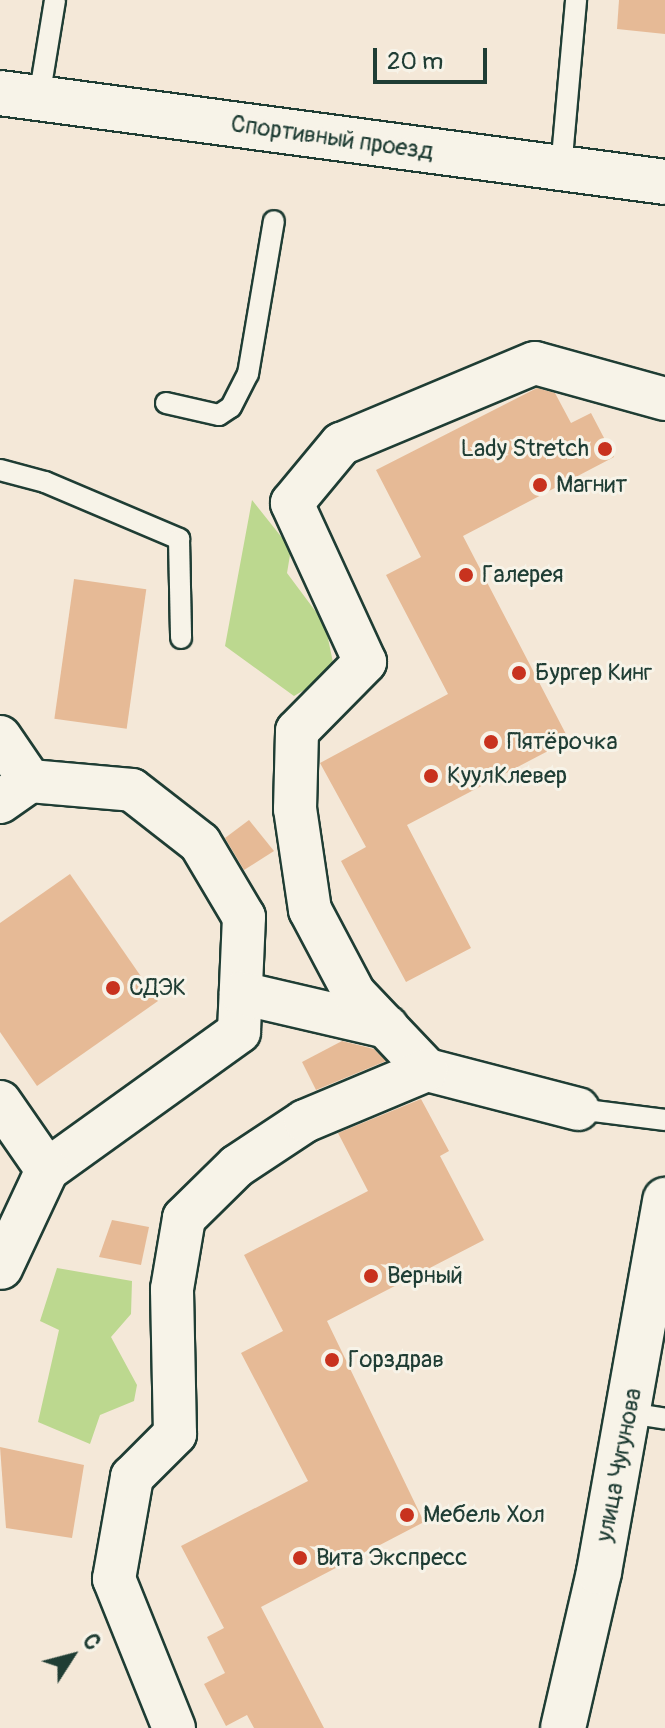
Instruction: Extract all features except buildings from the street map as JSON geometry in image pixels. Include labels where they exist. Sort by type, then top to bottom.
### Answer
[{"type":"main road","name":"Спортивный проезд","points":[[20,96],[665,182]]},
{"type":"main road","name":"улица Чугунова","points":[[563,1728],[647,1416],[665,1200]]},
{"type":"street","points":[[578,1109],[427,1070],[354,993],[310,910],[295,809],[297,731],[365,662],[292,503],[341,444],[535,363],[665,399]]},
{"type":"street","points":[[0,737],[15,791],[132,790],[200,843],[244,917],[239,1032],[47,1170],[0,1269]]},
{"type":"street","points":[[241,993],[387,1027]]},
{"type":"street","points":[[174,1728],[114,1579],[132,1477],[175,1434],[172,1289],[184,1218],[237,1166],[305,1121],[427,1070]]},
{"type":"street","points":[[0,1102],[47,1170]]},
{"type":"lane","points":[[20,96],[55,0]]},
{"type":"lane","points":[[561,169],[576,0]]},
{"type":"lane","points":[[166,403],[219,415],[231,407],[248,374],[274,221]]},
{"type":"lane","points":[[0,470],[45,482],[179,539],[181,638]]},
{"type":"lane","points":[[578,1109],[665,1120]]},
{"type":"green space","points":[[252,500],[291,549],[287,573],[325,624],[335,672],[294,696],[225,646]]},
{"type":"green space","points":[[57,1268],[132,1281],[131,1314],[111,1337],[137,1385],[134,1401],[100,1415],[90,1444],[38,1422],[59,1330],[40,1321]]},
{"type":"place","name":"Lady Stretch","points":[[605,449]]},
{"type":"place","name":"Магнит","points":[[540,485]]},
{"type":"place","name":"Галерея","points":[[466,575]]},
{"type":"place","name":"Бургер Кинг","points":[[519,673]]},
{"type":"place","name":"Пятёрочка","points":[[491,742]]},
{"type":"place","name":"КуулКлевер","points":[[431,776]]},
{"type":"place","name":"СДЭК","points":[[113,988]]},
{"type":"place","name":"Верный","points":[[371,1276]]},
{"type":"place","name":"Горздрав","points":[[332,1360]]},
{"type":"place","name":"Мебель Хол","points":[[407,1515]]},
{"type":"place","name":"Вита Экспресс","points":[[300,1558]]}]
